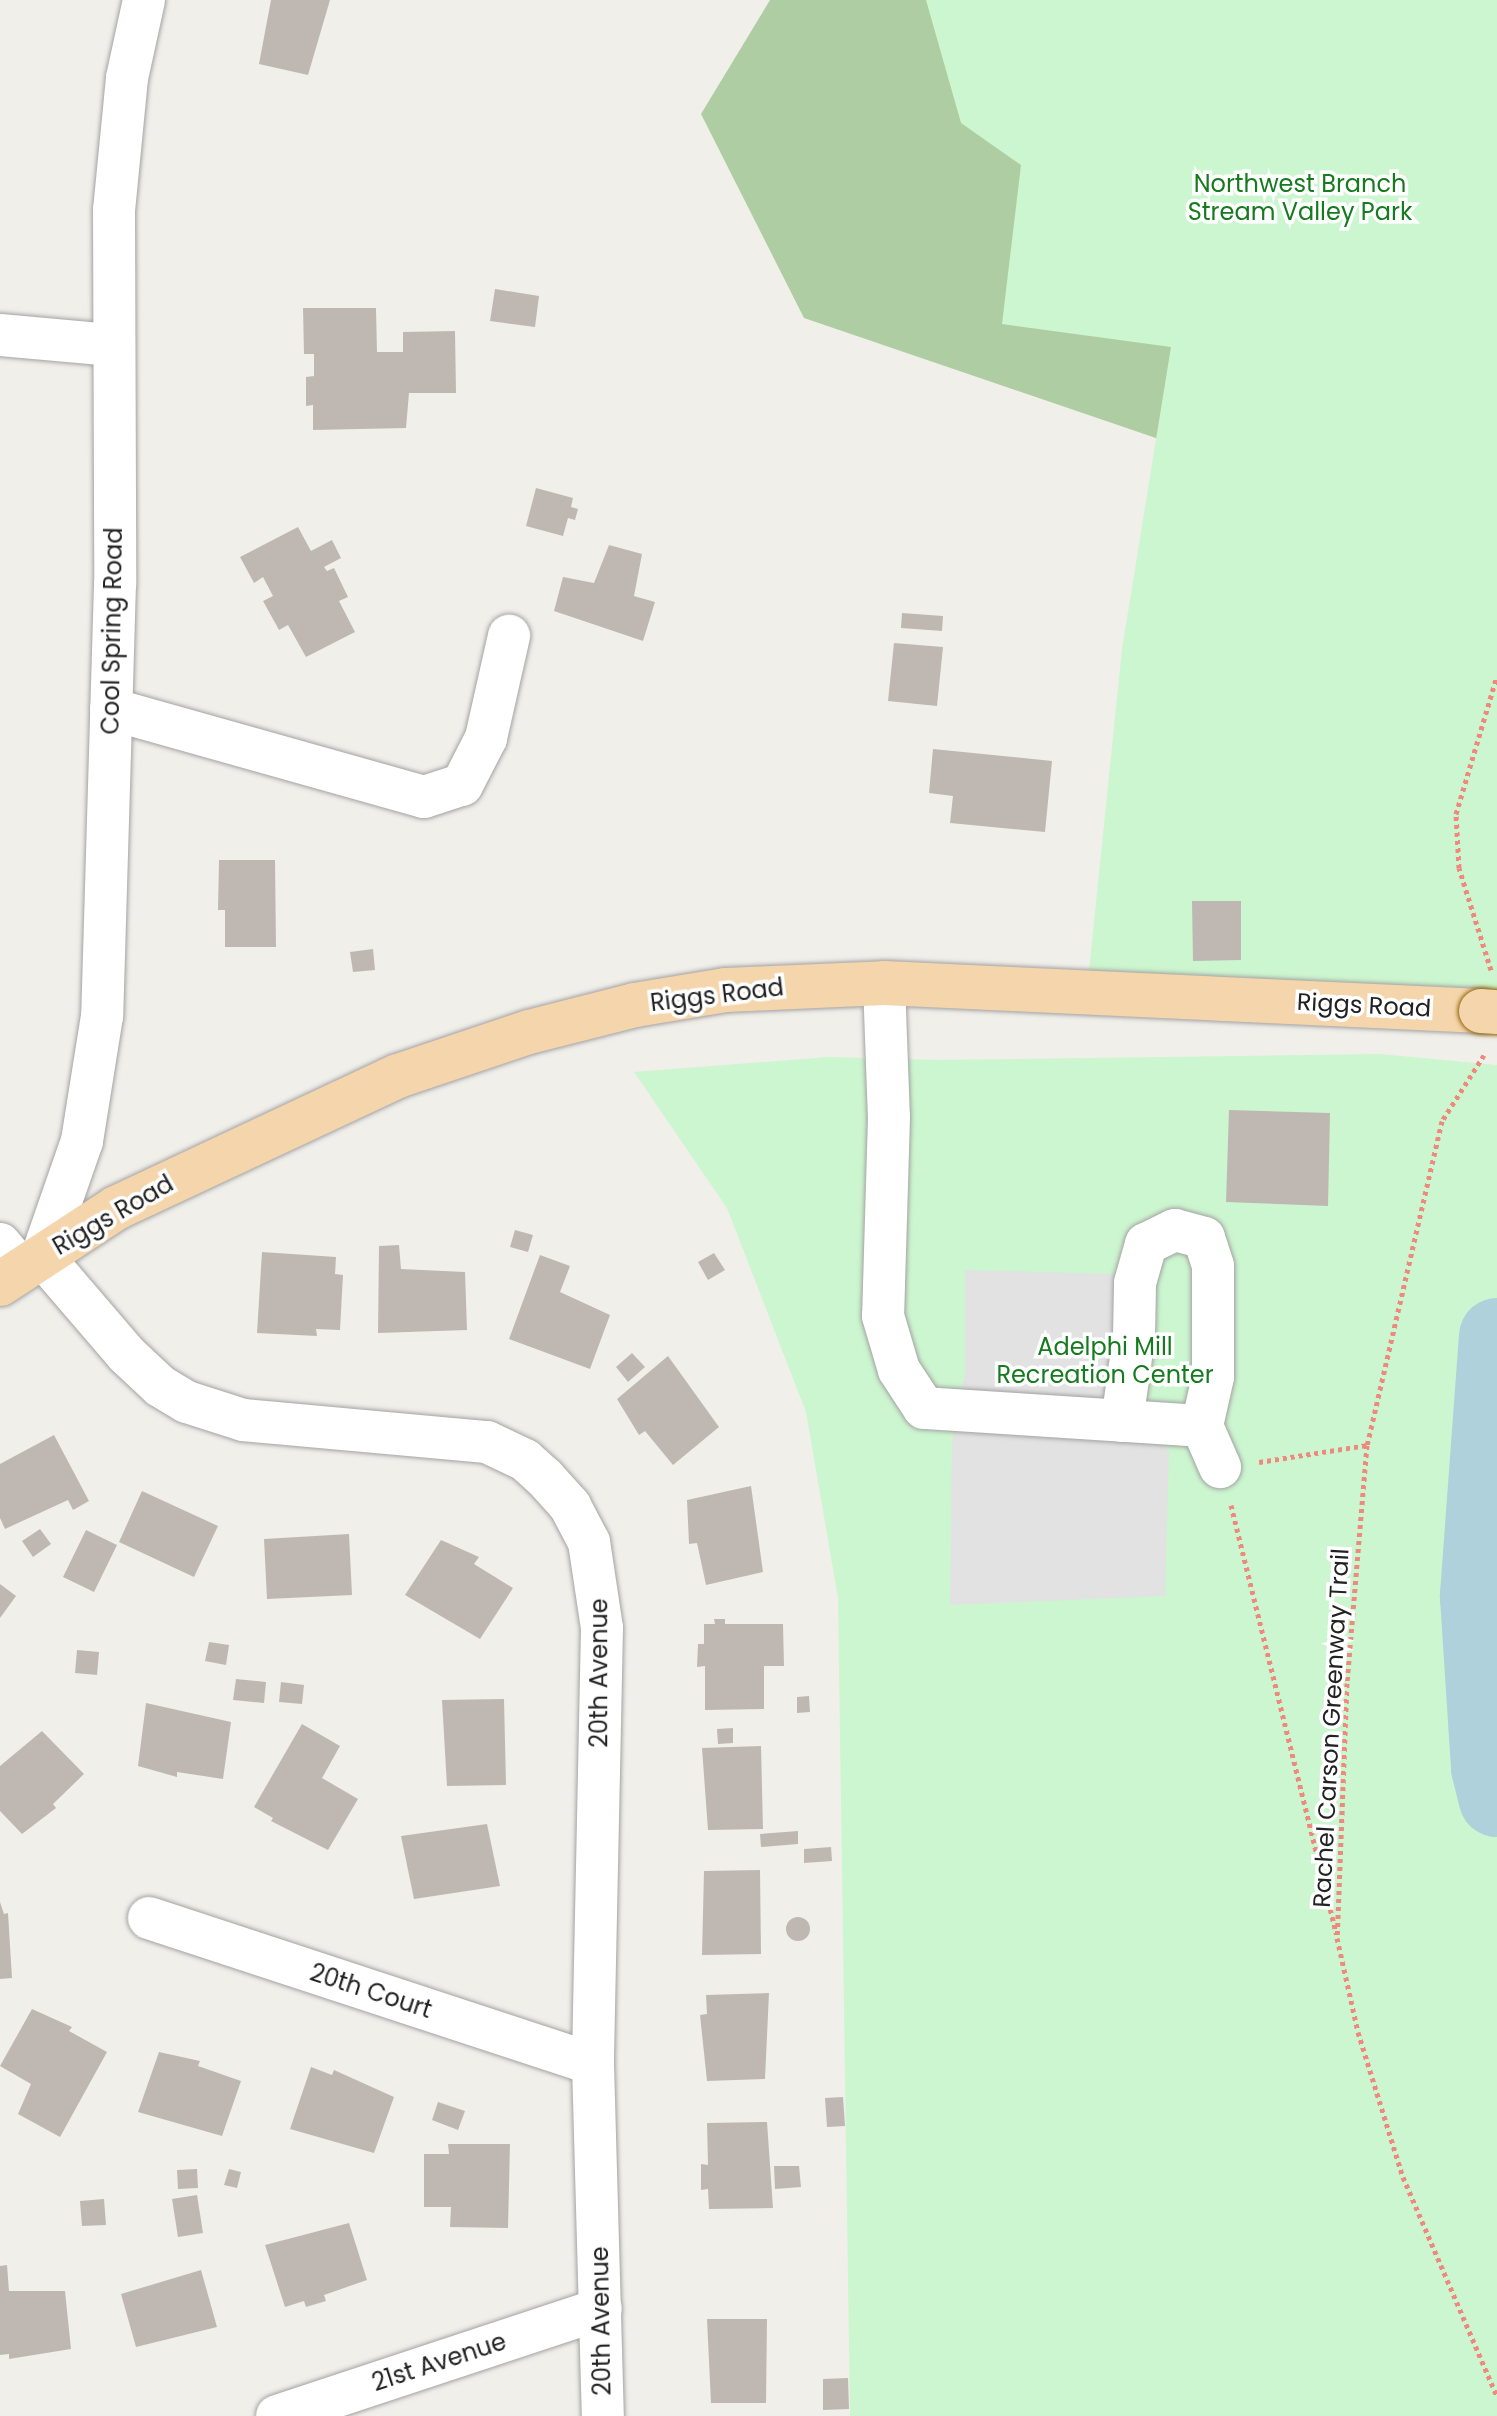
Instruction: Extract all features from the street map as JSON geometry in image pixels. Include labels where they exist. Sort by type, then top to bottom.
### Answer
[{"type":"main road","name":"Riggs Road","points":[[16,1264],[116,1208],[223,1154],[398,1076],[529,1032],[726,990],[884,983],[1490,1000]]},
{"type":"street","name":"Cool Spring Road","points":[[16,1264],[82,1141],[95,1083],[111,709],[112,345],[119,142],[144,0]]},
{"type":"street","points":[[0,335],[112,345]]},
{"type":"street","points":[[111,709],[424,797],[462,785],[486,738],[509,636]]},
{"type":"street","points":[[884,983],[889,1117],[883,1316],[899,1370],[924,1408],[1202,1426]]},
{"type":"street","points":[[1122,1421],[1135,1283],[1146,1244],[1175,1230],[1204,1238],[1213,1266],[1213,1377],[1202,1426],[1220,1467]]},
{"type":"street","name":"20th Avenue","points":[[16,1264],[160,1386],[187,1402],[243,1420],[487,1442],[525,1460],[570,1506],[589,1542],[602,1628],[593,2064],[603,2416]]},
{"type":"street","name":"20th Court","points":[[149,1918],[593,2064]]},
{"type":"street","name":"21st Avenue","points":[[277,2416],[601,2309]]},
{"type":"path","points":[[1490,1000],[1459,868],[1456,814],[1497,676]]},
{"type":"path","name":"Rachel Carson Greenway Trail","points":[[1484,1055],[1442,1121],[1367,1445],[1347,1683],[1337,1938],[1358,2032],[1403,2177],[1497,2396]]},
{"type":"path","points":[[1337,1938],[1322,1895],[1255,1587],[1220,1467],[1367,1445]]},
{"type":"green space","points":[[770,0],[1497,0],[1191,450],[804,318],[701,114]]},
{"type":"green space","name":"Northwest Branch Stream Valley Park","points":[[926,0],[1497,0],[1497,997],[1089,971],[1122,649],[1171,347],[1002,324],[1021,165],[961,123]]},
{"type":"green space","name":"Adelphi Mill Recreation Center","points":[[1380,1054],[1497,1065],[1497,2416],[850,2416],[838,1598],[806,1412],[727,1208],[634,1072],[829,1057],[937,1060]]},
{"type":"shaded area","points":[[965,1270],[1115,1274],[1115,1390],[1169,1451],[1165,1596],[950,1605],[952,1441],[965,1372]]},
{"type":"building","points":[[271,0],[330,0],[308,75],[259,64]]},
{"type":"building","points":[[495,289],[539,296],[535,327],[490,321]]},
{"type":"building","points":[[303,308],[376,308],[377,352],[403,352],[403,332],[455,331],[456,393],[409,393],[406,428],[313,430],[313,405],[306,406],[306,377],[314,376],[314,354],[304,354]]},
{"type":"building","points":[[536,488],[573,498],[571,507],[578,509],[575,520],[568,518],[563,536],[526,526]]},
{"type":"building","points":[[298,527],[311,551],[332,540],[341,558],[324,567],[327,571],[334,568],[348,597],[339,601],[355,632],[306,657],[288,625],[279,630],[263,601],[273,596],[263,577],[254,583],[240,557]]},
{"type":"building","points":[[609,545],[642,554],[634,596],[655,602],[643,641],[554,611],[563,577],[594,583]]},
{"type":"building","points":[[902,613],[943,616],[942,631],[901,628]]},
{"type":"building","points":[[894,643],[943,647],[937,706],[888,701]]},
{"type":"building","points":[[933,749],[1052,761],[1045,832],[950,823],[953,796],[929,793]]},
{"type":"building","points":[[219,860],[275,860],[276,947],[225,947],[225,910],[218,910]]},
{"type":"building","points":[[1192,901],[1241,901],[1241,960],[1193,961]]},
{"type":"building","points":[[373,949],[375,970],[353,972],[350,952]]},
{"type":"building","points":[[1229,1110],[1330,1113],[1328,1206],[1226,1202]]},
{"type":"building","points":[[515,1230],[533,1235],[528,1252],[510,1247]]},
{"type":"building","points":[[399,1245],[401,1269],[465,1272],[467,1330],[378,1333],[379,1246]]},
{"type":"building","points":[[262,1252],[336,1257],[335,1274],[343,1275],[340,1330],[316,1329],[317,1336],[257,1333]]},
{"type":"building","points":[[714,1253],[725,1270],[708,1280],[698,1262]]},
{"type":"building","points":[[540,1255],[570,1266],[560,1292],[610,1315],[590,1369],[509,1339]]},
{"type":"building","points":[[632,1353],[645,1367],[628,1382],[616,1367]]},
{"type":"building","points":[[668,1356],[719,1427],[673,1465],[645,1431],[639,1435],[617,1399]]},
{"type":"building","points":[[54,1435],[89,1501],[73,1510],[68,1500],[5,1529],[0,1518],[0,1464]]},
{"type":"building","points":[[751,1486],[763,1572],[706,1585],[697,1543],[689,1544],[687,1500]]},
{"type":"building","points":[[142,1491],[218,1526],[194,1577],[119,1542]]},
{"type":"building","points":[[40,1529],[51,1544],[33,1557],[22,1541]]},
{"type":"building","points":[[86,1530],[117,1545],[94,1592],[63,1577]]},
{"type":"building","points":[[349,1534],[352,1595],[267,1599],[264,1539]]},
{"type":"building","points":[[441,1540],[479,1557],[474,1564],[513,1588],[480,1639],[405,1595]]},
{"type":"building","points":[[0,1584],[16,1596],[0,1618]]},
{"type":"building","points":[[714,1619],[725,1619],[725,1624],[783,1624],[784,1666],[764,1666],[764,1709],[705,1710],[705,1666],[697,1667],[698,1644],[704,1644],[704,1624],[715,1624]]},
{"type":"building","points":[[209,1642],[229,1645],[226,1665],[205,1661]]},
{"type":"building","points":[[77,1650],[99,1652],[97,1675],[75,1673]]},
{"type":"building","points":[[236,1679],[266,1682],[264,1703],[233,1700]]},
{"type":"building","points":[[281,1682],[304,1685],[302,1704],[279,1702]]},
{"type":"building","points":[[809,1696],[810,1712],[797,1713],[797,1697]]},
{"type":"building","points":[[504,1699],[506,1785],[447,1786],[442,1700]]},
{"type":"building","points":[[146,1703],[231,1722],[223,1779],[177,1772],[177,1777],[138,1766]]},
{"type":"building","points":[[302,1724],[340,1746],[322,1778],[358,1799],[328,1850],[271,1821],[273,1818],[254,1807]]},
{"type":"building","points":[[733,1728],[733,1743],[718,1744],[717,1729]]},
{"type":"building","points":[[42,1731],[84,1774],[53,1804],[56,1808],[22,1834],[0,1811],[0,1766]]},
{"type":"building","points":[[761,1746],[763,1829],[708,1830],[702,1748]]},
{"type":"building","points":[[487,1824],[500,1886],[414,1899],[401,1836]]},
{"type":"building","points":[[798,1831],[798,1844],[761,1847],[760,1834]]},
{"type":"building","points":[[831,1847],[832,1861],[804,1863],[804,1849]]},
{"type":"building","points":[[760,1870],[761,1954],[702,1955],[704,1871]]},
{"type":"building","points":[[0,1902],[4,1914],[8,1913],[12,1978],[0,1979]]},
{"type":"building","points":[[798,1917],[807,1920],[810,1929],[807,1938],[798,1941],[789,1938],[786,1929],[789,1920]]},
{"type":"building","points":[[769,1993],[765,2079],[707,2081],[700,2015],[707,2014],[706,1995]]},
{"type":"building","points":[[32,2009],[72,2027],[69,2031],[107,2052],[60,2137],[18,2114],[31,2084],[0,2066]]},
{"type":"building","points":[[159,2052],[200,2061],[198,2066],[241,2081],[222,2136],[138,2112]]},
{"type":"building","points":[[311,2067],[332,2075],[334,2070],[394,2097],[374,2153],[290,2129]]},
{"type":"building","points":[[843,2097],[845,2126],[827,2127],[825,2098]]},
{"type":"building","points":[[438,2102],[465,2111],[458,2130],[432,2120]]},
{"type":"building","points":[[767,2122],[773,2208],[709,2209],[708,2189],[701,2190],[701,2164],[708,2165],[707,2123]]},
{"type":"building","points":[[448,2144],[510,2144],[508,2228],[450,2227],[451,2207],[424,2207],[424,2154],[449,2154]]},
{"type":"building","points":[[774,2166],[799,2166],[801,2187],[775,2189]]},
{"type":"building","points":[[197,2169],[198,2188],[178,2189],[177,2170]]},
{"type":"building","points":[[229,2169],[241,2172],[237,2188],[224,2185]]},
{"type":"building","points":[[197,2195],[203,2233],[178,2237],[172,2199]]},
{"type":"building","points":[[104,2199],[106,2225],[82,2226],[80,2201]]},
{"type":"building","points":[[349,2223],[367,2280],[324,2295],[326,2301],[306,2307],[304,2301],[285,2307],[265,2245]]},
{"type":"building","points":[[7,2265],[9,2291],[65,2291],[71,2349],[9,2359],[9,2354],[0,2355],[0,2266]]},
{"type":"building","points":[[201,2270],[217,2327],[136,2347],[121,2294]]},
{"type":"building","points":[[707,2319],[767,2319],[766,2403],[711,2403]]},
{"type":"building","points":[[848,2378],[849,2409],[823,2410],[823,2379]]},
{"type":"waterway","points":[[1497,1336],[1478,1597],[1489,1768],[1497,1799]]}]
